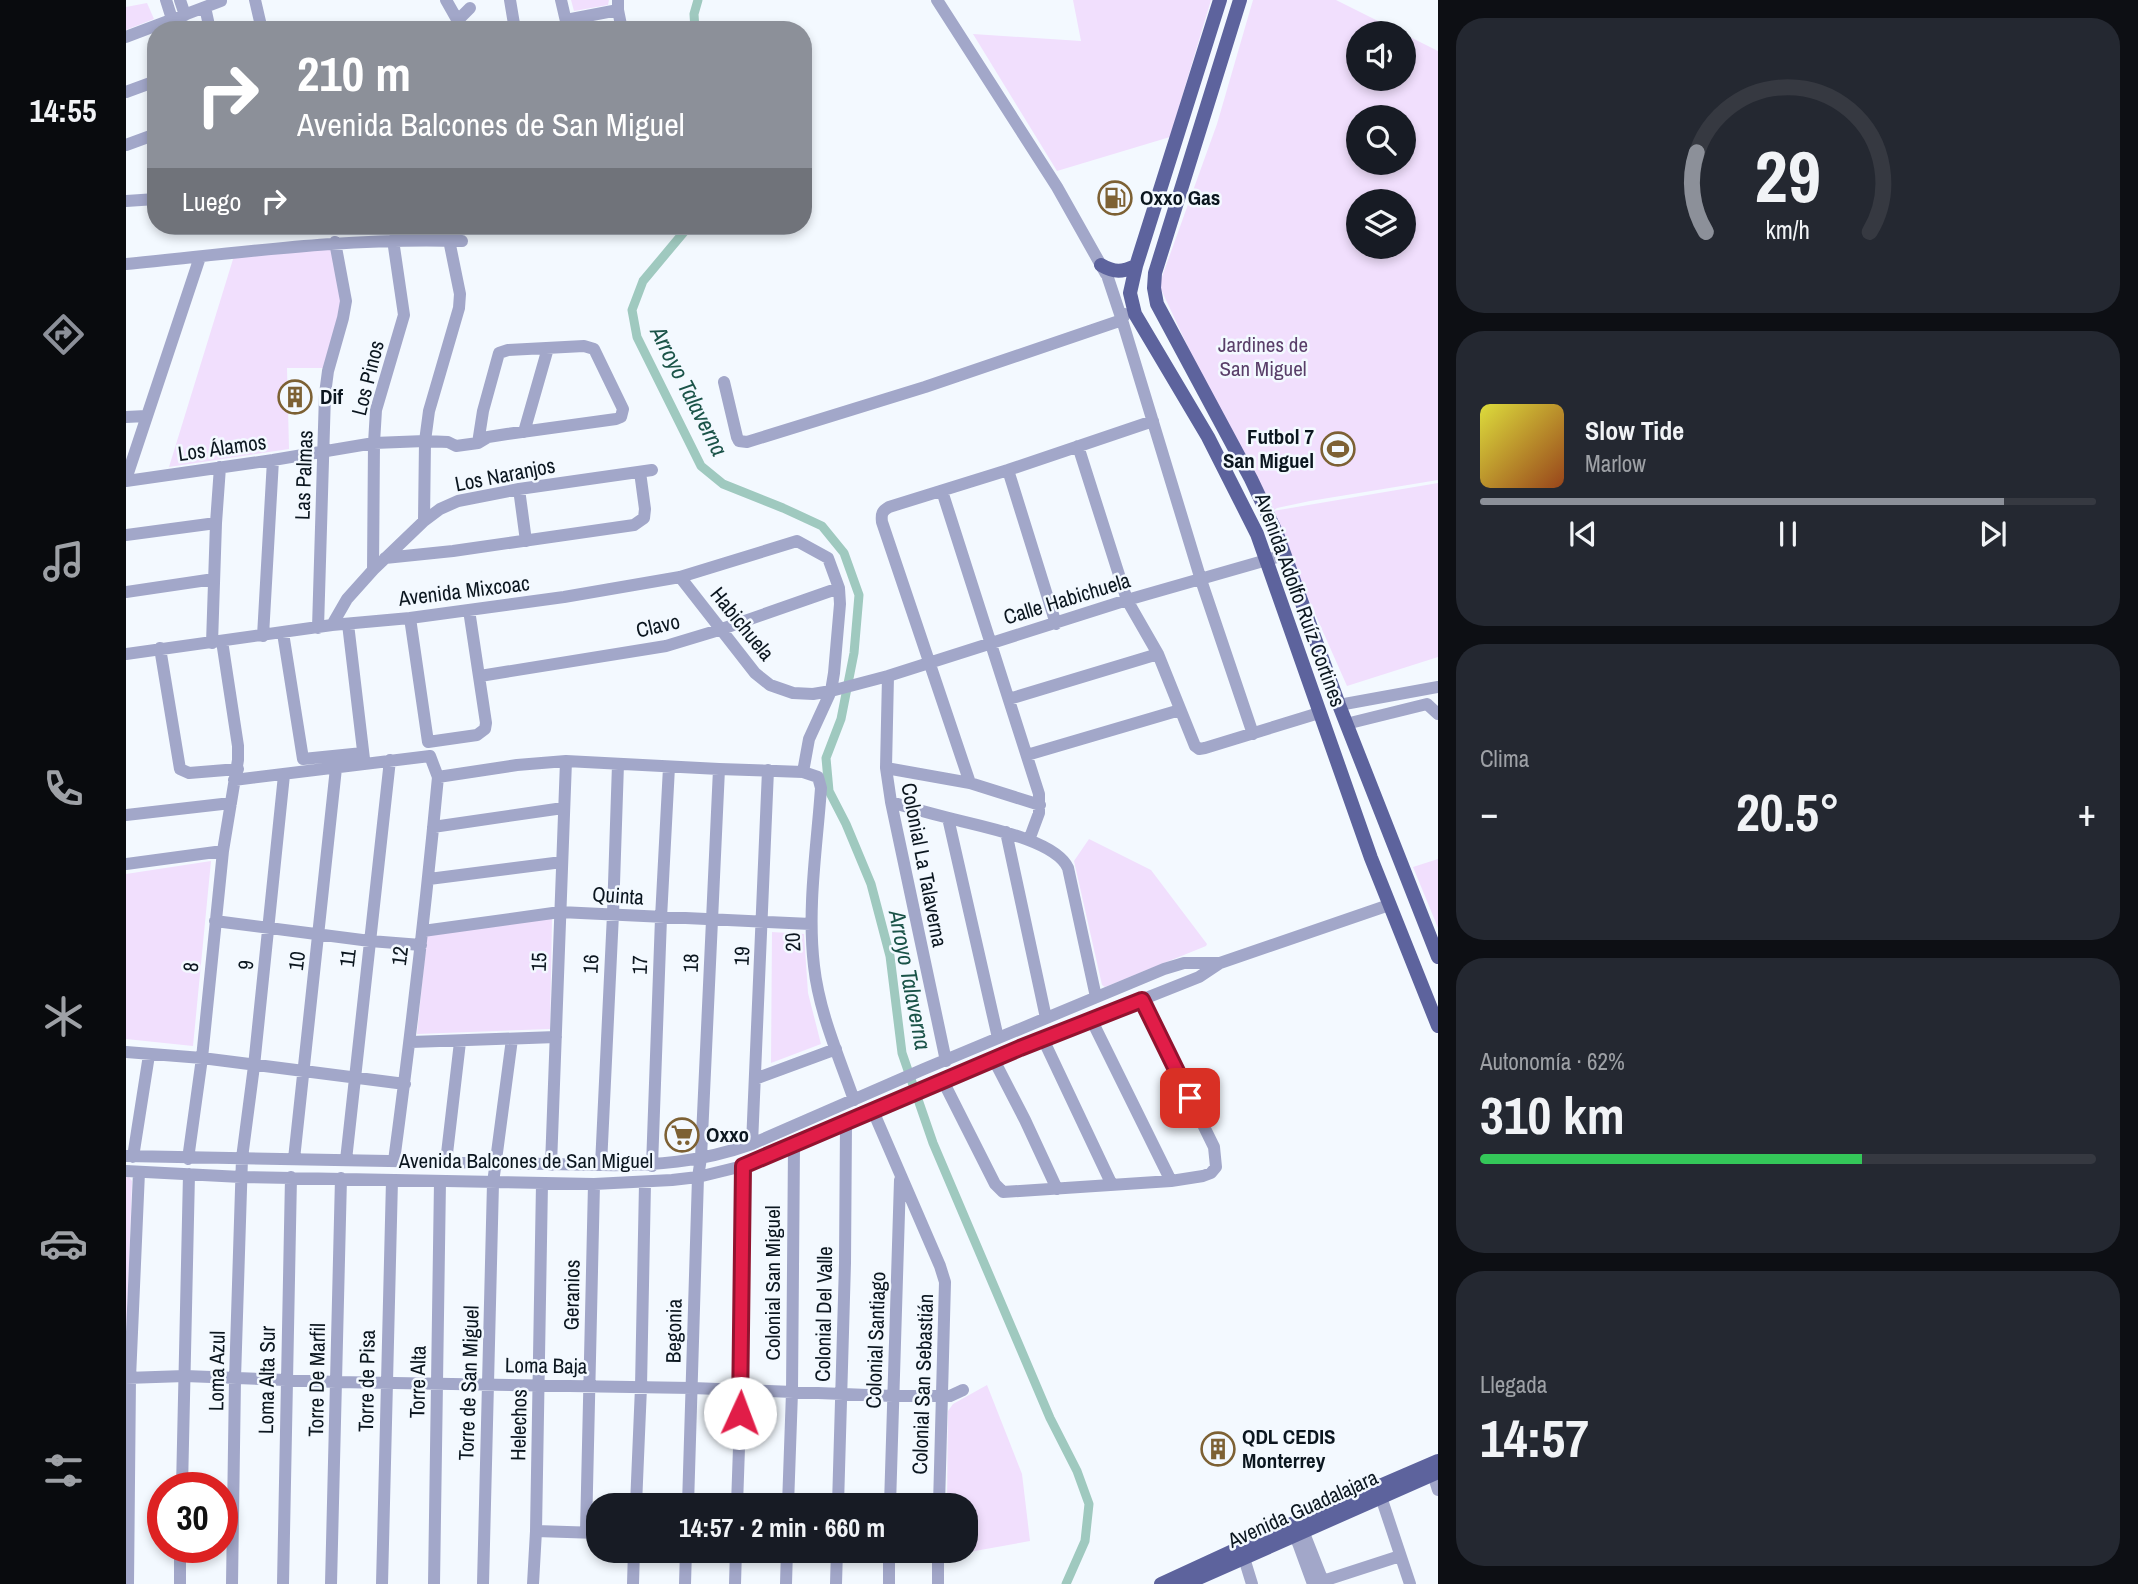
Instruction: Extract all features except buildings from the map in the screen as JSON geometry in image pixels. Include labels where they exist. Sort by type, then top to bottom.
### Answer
[{"type":"main road","points":[[1129,308],[1136,266],[1220,0]]},
{"type":"main road","name":"Avenida Adolfo Ruíz Cortines","points":[[1240,0],[1155,273],[1157,304],[1251,479],[1284,555],[1346,724],[1438,957]]},
{"type":"main road","points":[[1105,272],[1121,272],[1136,266]]},
{"type":"main road","name":"Avenida Adolfo Ruíz Cortines","points":[[1129,308],[1208,436],[1248,515],[1267,561],[1389,905],[1438,1026]]},
{"type":"main road","name":"Avenida Guadalajara","points":[[1190,1583],[1244,1558],[1296,1528],[1381,1497],[1436,1469]]},
{"type":"main road","name":"Avenida Guadalajara","points":[[1161,1584],[1436,1469]]},
{"type":"street","points":[[166,0],[178,17]]},
{"type":"street","points":[[178,17],[180,0]]},
{"type":"street","points":[[255,0],[260,21]]},
{"type":"street","points":[[446,0],[459,21]]},
{"type":"street","points":[[510,0],[514,21]]},
{"type":"street","points":[[561,0],[566,21]]},
{"type":"street","points":[[937,0],[1057,187],[1105,272],[1129,308],[1153,421],[1201,580],[1253,734]]},
{"type":"street","points":[[168,21],[221,1]]},
{"type":"street","points":[[577,21],[618,5]]},
{"type":"street","points":[[205,7],[208,21]]},
{"type":"street","points":[[463,21],[470,8]]},
{"type":"street","points":[[126,37],[147,29]]},
{"type":"street","points":[[126,92],[147,84]]},
{"type":"street","points":[[126,145],[147,137]]},
{"type":"street","name":"Los Pinos","points":[[373,570],[376,410],[404,315],[393,240]]},
{"type":"street","points":[[126,264],[335,242],[456,241],[459,308],[429,411],[425,441],[424,521]]},
{"type":"street","name":"Las Palmas","points":[[318,628],[328,372],[346,301],[335,242]]},
{"type":"street","points":[[126,480],[200,257]]},
{"type":"street","points":[[1105,272],[1129,308]]},
{"type":"street","points":[[724,382],[737,437],[739,441],[747,442],[925,387],[1129,308]]},
{"type":"street","points":[[584,346],[594,349],[620,400],[623,414],[621,417],[524,432],[482,438],[483,411],[499,353],[508,350],[584,346]]},
{"type":"street","points":[[524,432],[548,348]]},
{"type":"street","points":[[126,417],[146,416]]},
{"type":"street","points":[[970,783],[882,522],[883,511],[1153,421]]},
{"type":"street","name":"Los Álamos","points":[[126,480],[323,453],[374,443],[448,443],[455,438],[482,438]]},
{"type":"street","points":[[1078,446],[1127,600],[1158,654],[1191,740],[1199,749],[1319,713]]},
{"type":"street","points":[[263,636],[273,460]]},
{"type":"street","name":"8","points":[[188,1159],[202,1058],[223,851],[236,775],[238,746],[217,642],[214,579],[220,467]]},
{"type":"street","points":[[1009,470],[1056,624]]},
{"type":"street","name":"Los Naranjos","points":[[332,625],[347,599],[373,570],[440,509],[458,501],[519,489],[646,471],[644,518],[640,522],[526,541]]},
{"type":"street","points":[[385,558],[526,541],[519,489]]},
{"type":"street","points":[[942,491],[1027,755],[1040,805],[1029,840]]},
{"type":"street","points":[[126,535],[216,523]]},
{"type":"street","name":"Avenida Mixcoac","points":[[126,654],[332,625],[410,618],[564,597],[680,577],[792,542],[801,542],[828,558],[839,588]]},
{"type":"street","name":"Calle Habichuela","points":[[862,683],[1127,600],[1284,555]]},
{"type":"street","name":"Habichuela","points":[[680,577],[719,630],[755,673],[770,685],[793,693],[813,694],[862,683]]},
{"type":"street","points":[[126,592],[214,579]]},
{"type":"street","points":[[438,777],[517,765],[566,761],[803,772],[810,739],[833,691],[839,588]]},
{"type":"street","name":"Clavo","points":[[480,676],[666,646],[839,588]]},
{"type":"street","points":[[410,618],[429,741],[477,735],[485,729],[486,723],[469,610]]},
{"type":"street","points":[[348,624],[363,758]]},
{"type":"street","points":[[283,634],[303,759],[390,760]]},
{"type":"street","points":[[160,648],[178,764],[184,772],[284,775],[337,768],[363,758]]},
{"type":"street","points":[[1009,699],[1158,654]]},
{"type":"street","name":"Colonial La Talaverna","points":[[888,676],[886,768],[891,802],[946,1060]]},
{"type":"street","points":[[1346,724],[1425,698],[1438,687]]},
{"type":"street","points":[[1339,705],[1425,698]]},
{"type":"street","points":[[1425,698],[1438,714]]},
{"type":"street","points":[[1027,755],[1180,710]]},
{"type":"street","name":"12","points":[[390,760],[430,756],[438,777],[411,1042],[394,1161]]},
{"type":"street","name":"11","points":[[346,1160],[390,760]]},
{"type":"street","name":"15","points":[[551,1165],[566,761]]},
{"type":"street","name":"16","points":[[601,1165],[618,764]]},
{"type":"street","name":"17","points":[[652,1166],[669,767]]},
{"type":"street","name":"10","points":[[294,1159],[337,768]]},
{"type":"street","points":[[886,768],[970,783],[1040,805]]},
{"type":"street","name":"18","points":[[701,1158],[719,769]]},
{"type":"street","name":"19","points":[[752,1144],[768,770]]},
{"type":"street","name":"20","points":[[803,772],[818,777],[821,788],[811,924],[818,992],[854,1100]]},
{"type":"street","name":"9","points":[[242,1158],[270,927],[284,775]]},
{"type":"street","points":[[891,802],[1006,832],[1029,840],[1060,857],[1068,868],[1096,997]]},
{"type":"street","points":[[126,815],[230,803]]},
{"type":"street","points":[[433,827],[563,808]]},
{"type":"street","points":[[948,818],[998,1038]]},
{"type":"street","points":[[1006,832],[1046,1018]]},
{"type":"street","points":[[126,864],[223,851]]},
{"type":"street","points":[[429,879],[562,862]]},
{"type":"street","name":"Avenida Balcones de San Miguel","points":[[132,1171],[241,1177],[542,1184],[645,1183],[698,1177],[743,1166],[846,1124],[1020,1048],[1199,977],[1220,964],[1389,905]]},
{"type":"street","name":"Quinta","points":[[423,931],[560,912],[811,924]]},
{"type":"street","points":[[215,921],[421,945]]},
{"type":"street","name":"Avenida Balcones de San Miguel","points":[[130,1157],[652,1166],[701,1158],[752,1144],[924,1069],[1164,970],[1184,963],[1220,964]]},
{"type":"street","points":[[1164,970],[1171,988]]},
{"type":"street","points":[[939,1082],[995,1184],[1003,1192],[1171,1181],[1211,1173],[1216,1167],[1214,1147],[1142,1000]]},
{"type":"street","points":[[1092,1021],[1171,1181]]},
{"type":"street","points":[[1014,1032],[1020,1048]]},
{"type":"street","points":[[411,1042],[556,1037]]},
{"type":"street","points":[[1043,1039],[1112,1185]]},
{"type":"street","name":"Torre de San Miguel","points":[[483,1584],[493,1183],[512,1040]]},
{"type":"street","points":[[446,1162],[460,1042]]},
{"type":"street","points":[[755,1079],[836,1049]]},
{"type":"street","points":[[126,1052],[202,1058],[405,1084]]},
{"type":"street","points":[[130,1157],[149,1055]]},
{"type":"street","points":[[994,1060],[1057,1189]]},
{"type":"street","name":"Colonial San Sebastián","points":[[873,1111],[945,1282],[939,1493]]},
{"type":"street","name":"Colonial Del Valle","points":[[838,1493],[846,1124]]},
{"type":"street","name":"Colonial San Miguel","points":[[788,1493],[794,1145]]},
{"type":"street","name":"Loma Azul","points":[[232,1584],[242,1158]]},
{"type":"street","name":"Begonia","points":[[688,1493],[698,1177],[701,1158]]},
{"type":"street","points":[[737,1493],[743,1166]]},
{"type":"street","points":[[128,1584],[132,1171]]},
{"type":"street","points":[[182,1472],[189,1174]]},
{"type":"street","name":"Colonial Santiago","points":[[890,1493],[900,1176]]},
{"type":"street","name":"Loma Alta Sur","points":[[283,1584],[290,1177]]},
{"type":"street","name":"Torre De Marfil","points":[[331,1584],[341,1178]]},
{"type":"street","name":"Torre de Pisa","points":[[382,1584],[392,1180]]},
{"type":"street","name":"Torre Alta","points":[[434,1584],[440,1181]]},
{"type":"street","points":[[637,1493],[645,1183]]},
{"type":"street","name":"Helechos","points":[[533,1584],[542,1184]]},
{"type":"street","name":"Geranios","points":[[591,1493],[590,1387],[594,1184]]},
{"type":"street","name":"Loma Baja","points":[[128,1378],[185,1376],[286,1381],[692,1388],[893,1396],[950,1396],[963,1390]]},
{"type":"street","points":[[1436,1469],[1438,1490]]},
{"type":"street","points":[[1381,1497],[1410,1584]]},
{"type":"street","points":[[1296,1528],[1303,1554],[1320,1583],[1400,1556]]},
{"type":"street","points":[[536,1531],[586,1533]]},
{"type":"street","points":[[1244,1558],[1251,1584]]},
{"type":"street","points":[[180,1563],[180,1584]]},
{"type":"street","points":[[633,1584],[634,1563]]},
{"type":"street","points":[[685,1584],[686,1563]]},
{"type":"street","points":[[735,1584],[736,1563]]},
{"type":"street","points":[[786,1584],[787,1563]]},
{"type":"street","points":[[836,1584],[837,1563]]},
{"type":"street","points":[[889,1563],[889,1584]]},
{"type":"street","points":[[938,1563],[938,1584]]},
{"type":"green space","points":[[571,0],[609,0],[608,5],[574,11]]},
{"type":"green space","points":[[1073,0],[1211,0],[1170,137],[1057,171],[973,34],[1081,41]]},
{"type":"green space","name":"Jardines de San Miguel","points":[[1253,0],[1336,0],[1378,21],[1346,21],[1346,91],[1416,91],[1416,40],[1438,51],[1438,480],[1310,501],[1273,511],[1438,483],[1438,657],[1347,686],[1270,512],[1228,433],[1159,285],[1217,124]]},
{"type":"green space","points":[[147,3],[154,19],[126,30],[126,7]]},
{"type":"green space","points":[[330,245],[344,299],[326,368],[287,368],[289,449],[169,467],[234,256]]},
{"type":"green space","points":[[1089,839],[1151,870],[1206,946],[1105,987],[1102,985],[1074,861]]},
{"type":"green space","points":[[1438,859],[1438,928],[1413,867]]},
{"type":"green space","points":[[211,861],[193,1046],[126,1039],[126,874]]},
{"type":"green space","points":[[552,918],[550,1029],[417,1034],[427,934]]},
{"type":"green space","points":[[772,932],[804,934],[808,993],[821,1044],[771,1063]]},
{"type":"green space","points":[[126,1177],[132,1181],[126,1346]]},
{"type":"green space","points":[[987,1385],[1022,1474],[1030,1541],[978,1550],[978,1493],[947,1493],[948,1411],[953,1404]]},
{"type":"waterway","name":"Arroyo Talaverna","points":[[694,21],[698,0]]},
{"type":"waterway","name":"Arroyo Talaverna","points":[[681,235],[643,281],[632,310],[637,337],[701,466],[723,484],[822,526],[844,553],[859,595],[854,653],[841,719],[826,758],[829,791],[871,884],[890,956],[902,1053],[933,1143],[1089,1504],[1085,1541],[1066,1584]]},
{"type":"place","name":"Oxxo Gas","points":[[1115,198]]},
{"type":"place","name":"Dif","points":[[295,397]]},
{"type":"place","name":"Futbol 7 San Miguel","points":[[1338,449]]},
{"type":"place","name":"Oxxo","points":[[682,1135]]},
{"type":"place","name":"QDL CEDIS Monterrey","points":[[1218,1449]]},
{"type":"route","points":[[740,1413],[743,1166],[1020,1048],[1142,1000],[1190,1098]]}]
